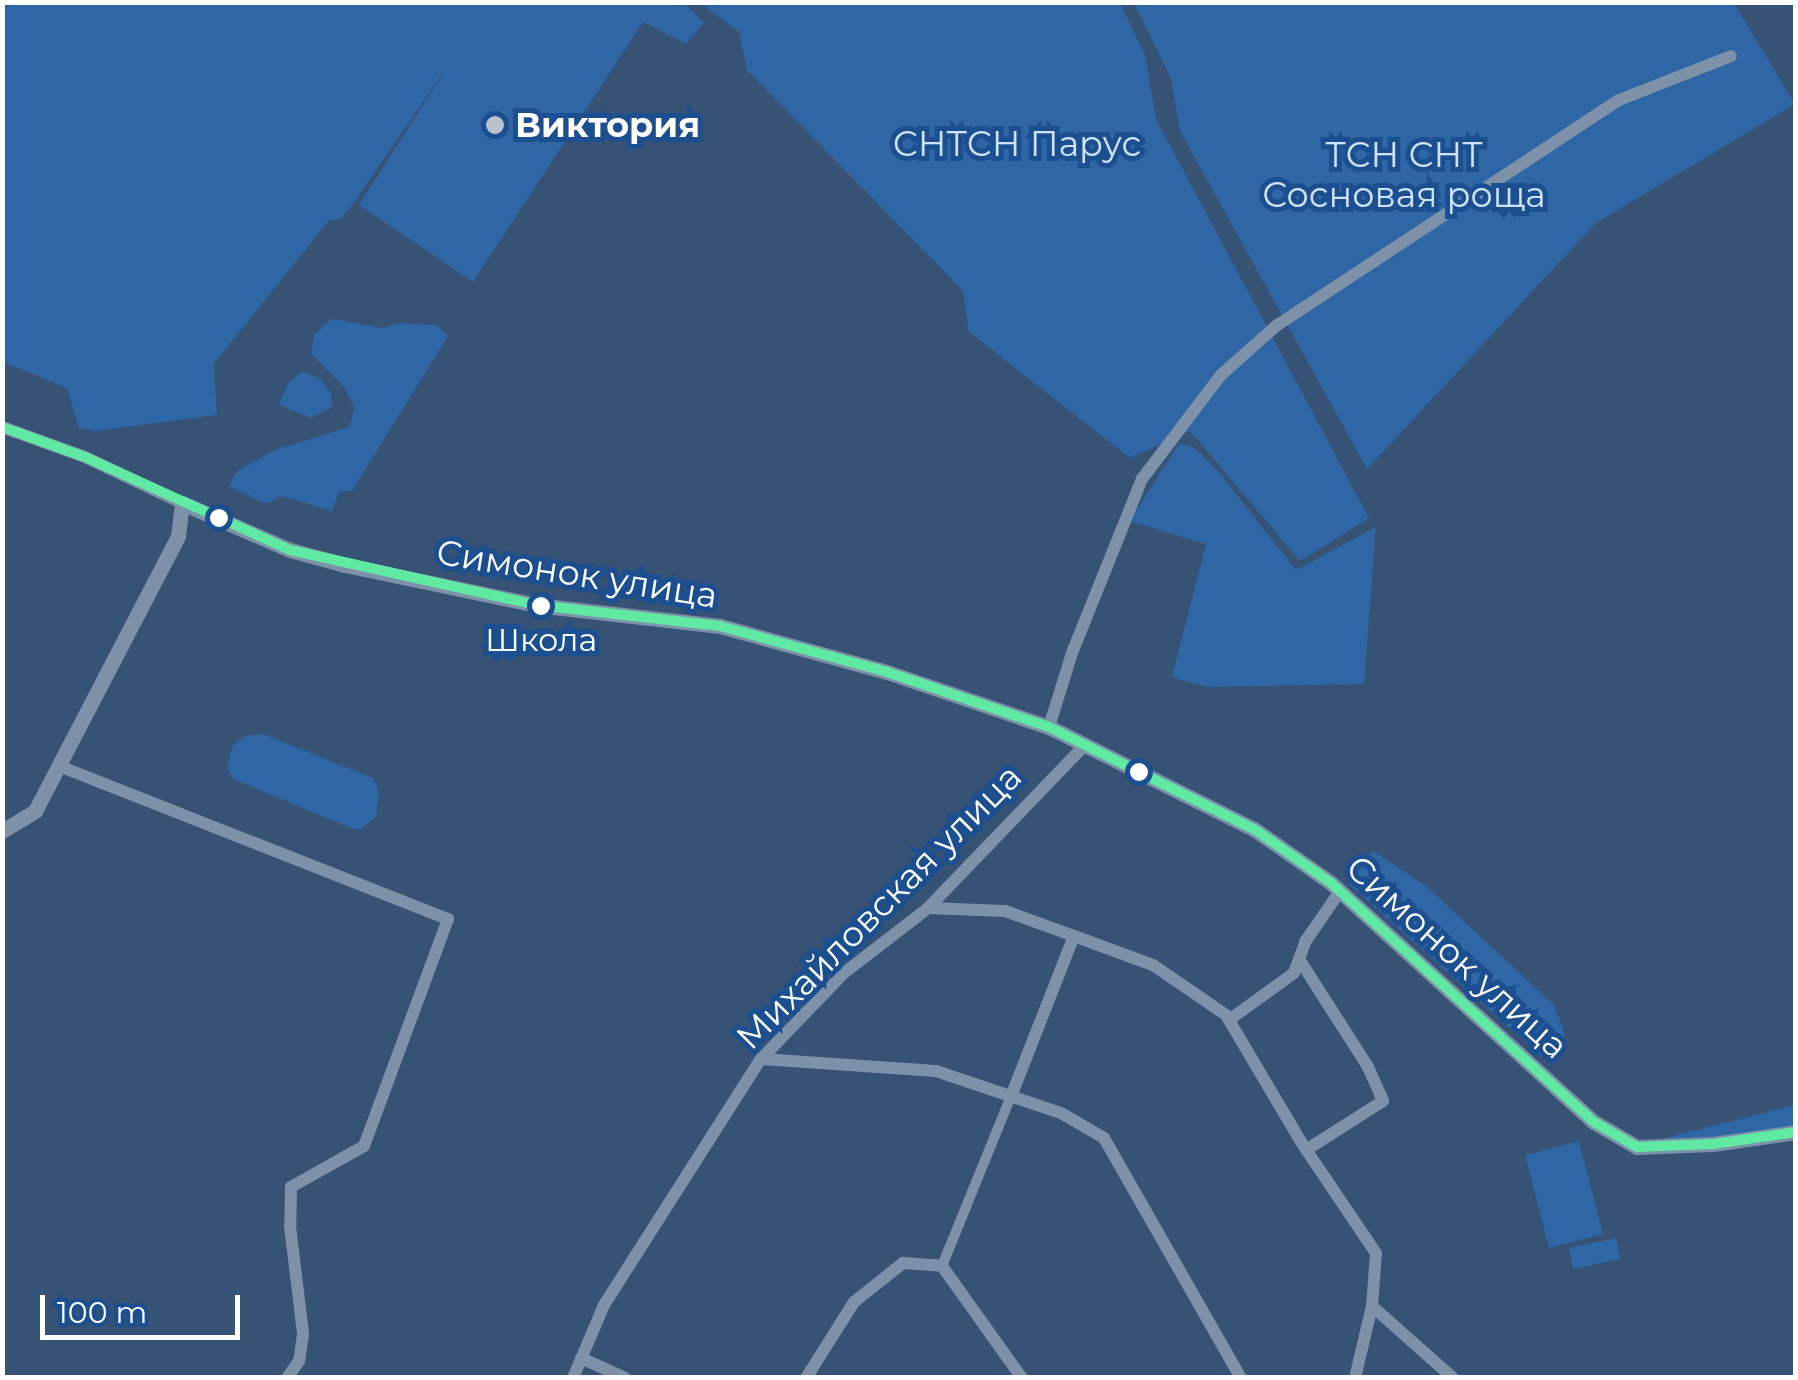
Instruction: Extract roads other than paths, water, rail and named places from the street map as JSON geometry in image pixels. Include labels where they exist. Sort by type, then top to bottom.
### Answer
[{"type":"street","points":[[1049,728],[1072,653],[1142,479],[1222,375],[1276,326],[1604,109],[1678,73],[1730,56]]},
{"type":"street","name":"Симонок улица","points":[[2,427],[85,457],[272,543],[345,565],[536,605],[720,626],[887,672],[1049,728],[1254,828],[1340,892],[1594,1122],[1636,1147],[1796,1132]]},
{"type":"street","points":[[2,832],[36,810],[178,536],[182,503]]},
{"type":"street","name":"Михайловская улица","points":[[574,1378],[604,1304],[761,1059],[844,973],[928,908],[1085,744]]},
{"type":"street","points":[[59,766],[448,919],[364,1146],[291,1186],[290,1226],[303,1334],[299,1361],[287,1378]]},
{"type":"street","points":[[1230,1020],[1294,973],[1305,942],[1340,892]]},
{"type":"street","points":[[928,908],[1005,911],[1153,965],[1230,1020],[1306,1150],[1376,1253],[1372,1306],[1355,1378]]},
{"type":"street","points":[[942,1266],[1074,936]]},
{"type":"street","points":[[1299,959],[1368,1067],[1383,1100],[1306,1150]]},
{"type":"street","points":[[761,1059],[936,1071],[1061,1112],[1104,1138],[1241,1378]]},
{"type":"street","points":[[806,1378],[854,1302],[903,1263],[942,1266]]},
{"type":"street","points":[[942,1266],[1022,1378]]},
{"type":"street","points":[[1372,1306],[1453,1378]]},
{"type":"street","points":[[582,1358],[625,1378]]},
{"type":"place","name":"Виктория","points":[[495,125]]},
{"type":"place","name":"Школа","points":[[541,606]]},
{"type":"park label","name":"СНТСН Парус","points":[[1017,144]]},
{"type":"park label","name":"ТСН СНТ Сосновая роща","points":[[1404,175]]}]
